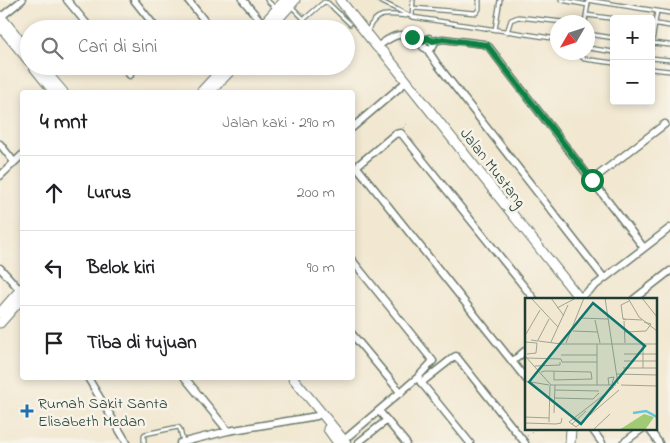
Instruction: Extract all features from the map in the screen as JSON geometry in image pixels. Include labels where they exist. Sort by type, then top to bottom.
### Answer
[{"type":"main road","name":"Jalan Mustang","points":[[340,0],[351,20]]},
{"type":"main road","name":"Jalan Mustang","points":[[347,0],[384,54],[578,298]]},
{"type":"main road","points":[[270,20],[289,2]]},
{"type":"main road","points":[[267,20],[276,9],[289,2]]},
{"type":"main road","points":[[0,20],[20,41]]},
{"type":"main road","points":[[0,20],[20,49]]},
{"type":"main road","name":"Jalan Mustang","points":[[355,25],[378,46]]},
{"type":"main road","points":[[40,75],[52,90]]},
{"type":"main road","points":[[49,75],[61,90]]},
{"type":"main road","points":[[203,90],[219,75]]},
{"type":"main road","points":[[213,90],[220,75]]},
{"type":"main road","points":[[0,312],[20,298]]},
{"type":"main road","points":[[0,323],[20,298]]},
{"type":"main road","points":[[288,380],[317,416],[343,442]]},
{"type":"main road","points":[[295,380],[343,442]]},
{"type":"main road","points":[[570,443],[571,430]]},
{"type":"street","points":[[0,20],[22,0]]},
{"type":"street","points":[[67,0],[84,20]]},
{"type":"street","points":[[134,0],[150,20]]},
{"type":"street","points":[[188,0],[203,20]]},
{"type":"street","points":[[243,0],[256,20]]},
{"type":"street","points":[[378,46],[395,35],[402,35],[423,42]]},
{"type":"street","points":[[423,42],[427,38],[433,41],[443,39],[487,45],[644,248]]},
{"type":"street","points":[[427,49],[432,48],[433,41]]},
{"type":"street","points":[[423,42],[423,47],[427,49],[604,278]]},
{"type":"street","points":[[355,125],[407,82]]},
{"type":"street","points":[[592,180],[665,124]]},
{"type":"street","points":[[525,378],[358,168],[358,165],[395,134],[401,133],[533,298]]},
{"type":"street","points":[[0,144],[14,162]]},
{"type":"street","points":[[0,176],[20,157]]},
{"type":"street","points":[[580,298],[670,228]]},
{"type":"street","points":[[355,264],[433,358],[432,363],[419,381]]},
{"type":"street","points":[[0,268],[20,296]]},
{"type":"street","points":[[635,298],[670,271]]},
{"type":"street","points":[[355,338],[400,393]]},
{"type":"street","points":[[512,362],[525,351]]},
{"type":"street","points":[[343,442],[400,393],[454,356],[456,356],[524,441]]},
{"type":"street","points":[[89,380],[127,443]]},
{"type":"street","points":[[188,380],[228,431]]},
{"type":"street","points":[[419,381],[470,443]]},
{"type":"street","points":[[379,411],[406,443]]},
{"type":"street","points":[[182,443],[228,431],[317,416]]},
{"type":"street","points":[[359,442],[387,420]]},
{"type":"street","points":[[593,430],[602,443]]},
{"type":"street","points":[[623,443],[641,430]]},
{"type":"street","points":[[651,430],[659,443]]},
{"type":"lane","points":[[267,0],[276,9]]},
{"type":"lane","points":[[378,0],[410,17]]},
{"type":"lane","points":[[410,17],[414,0]]},
{"type":"lane","points":[[413,8],[476,13],[479,9],[479,0]]},
{"type":"lane","points":[[495,30],[500,0]]},
{"type":"lane","points":[[561,0],[670,13]]},
{"type":"lane","points":[[289,2],[304,18],[320,4],[326,2],[349,20]]},
{"type":"lane","points":[[588,2],[586,14],[610,18]]},
{"type":"lane","points":[[655,18],[657,11]]},
{"type":"lane","points":[[368,30],[371,22],[380,15],[395,15],[550,38]]},
{"type":"lane","points":[[507,32],[511,20],[518,17],[550,21]]},
{"type":"lane","points":[[655,24],[670,26]]},
{"type":"lane","points":[[595,35],[610,37]]},
{"type":"lane","points":[[655,43],[670,45]]},
{"type":"lane","points":[[595,49],[610,51]]},
{"type":"lane","points":[[655,58],[670,60]]},
{"type":"lane","points":[[595,60],[610,62]]},
{"type":"lane","points":[[655,69],[670,72]]},
{"type":"lane","points":[[144,443],[145,434],[178,427],[182,443]]},
{"type":"path","points":[[524,441],[535,430]]},
{"type":"place","name":"Rumah Sakit Santa Elisabeth Medan","points":[[27,411]]},
{"type":"route","points":[[412,37],[423,42],[429,38],[433,41],[443,39],[487,45],[592,180]]}]
